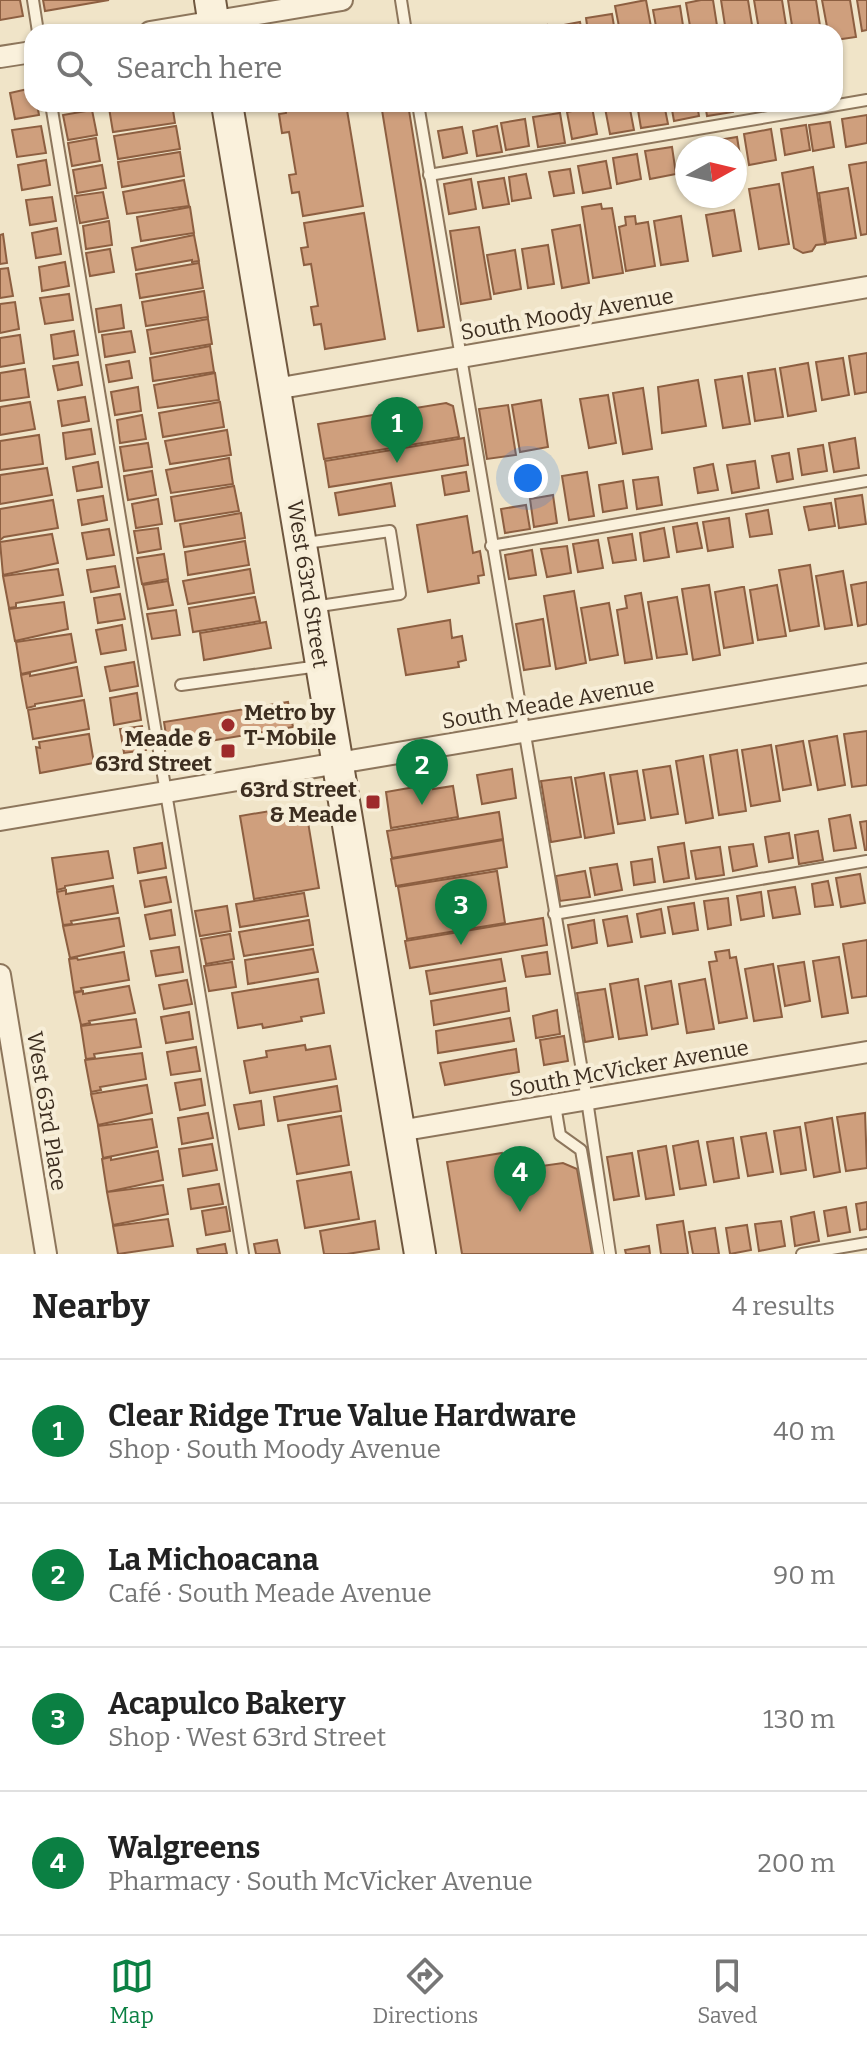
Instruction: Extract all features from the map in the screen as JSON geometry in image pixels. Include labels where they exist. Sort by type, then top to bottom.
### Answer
[{"type":"main road","name":"West 63rd Street","points":[[228,112],[420,1254]]},
{"type":"street","points":[[186,24],[342,0]]},
{"type":"street","points":[[0,57],[24,53]]},
{"type":"street","name":"South Moody Avenue","points":[[275,389],[867,287]]},
{"type":"street","name":"South Meade Avenue","points":[[0,820],[867,674]]},
{"type":"street","name":"West 63rd Place","points":[[0,975],[46,1254]]},
{"type":"street","name":"South McVicker Avenue","points":[[399,1131],[867,1052]]},
{"type":"lane","points":[[33,0],[37,24]]},
{"type":"lane","points":[[401,0],[405,24]]},
{"type":"lane","points":[[843,104],[867,100]]},
{"type":"lane","points":[[52,112],[243,1254]]},
{"type":"lane","points":[[419,112],[587,1100],[610,1254]]},
{"type":"lane","points":[[429,175],[797,112]]},
{"type":"lane","points":[[491,546],[867,481]]},
{"type":"lane","points":[[301,544],[390,531],[400,594],[311,607]]},
{"type":"lane","points":[[181,685],[321,666]]},
{"type":"lane","points":[[554,914],[867,861]]},
{"type":"lane","points":[[555,1105],[560,1135],[581,1150],[599,1254]]},
{"type":"lane","points":[[802,1254],[867,1243]]},
{"type":"building","points":[[0,0],[20,0],[23,16],[0,20]]},
{"type":"building","points":[[43,0],[109,0],[45,11]]},
{"type":"building","points":[[646,0],[650,24],[618,24],[615,6]]},
{"type":"building","points":[[713,0],[717,24],[690,24],[686,3]]},
{"type":"building","points":[[721,0],[748,0],[752,24],[725,24]]},
{"type":"building","points":[[754,0],[782,0],[786,24],[758,24]]},
{"type":"building","points":[[788,0],[816,0],[820,24],[792,24]]},
{"type":"building","points":[[822,0],[850,0],[856,37],[843,39],[843,24],[826,24]]},
{"type":"building","points":[[857,0],[867,0],[867,30],[862,31]]},
{"type":"building","points":[[680,6],[683,24],[656,24],[653,10]]},
{"type":"building","points":[[612,14],[614,24],[587,24],[586,18]]},
{"type":"building","points":[[24,90],[24,112],[38,112],[39,115],[15,119],[10,93]]},
{"type":"building","points":[[92,112],[97,135],[68,140],[63,115]]},
{"type":"building","points":[[110,112],[173,112],[175,123],[113,132]]},
{"type":"building","points":[[347,112],[363,206],[303,216],[299,192],[292,193],[289,175],[296,174],[289,132],[282,133],[279,114]]},
{"type":"building","points":[[382,112],[409,112],[444,327],[418,331]]},
{"type":"building","points":[[567,112],[593,112],[597,134],[572,139]]},
{"type":"building","points":[[606,112],[631,112],[634,130],[610,134]]},
{"type":"building","points":[[638,112],[666,112],[668,124],[641,128]]},
{"type":"building","points":[[672,112],[698,112],[699,116],[674,121]]},
{"type":"building","points":[[706,112],[733,112],[707,116]]},
{"type":"building","points":[[560,113],[565,143],[538,147],[533,117]]},
{"type":"building","points":[[867,115],[867,143],[846,147],[842,119]]},
{"type":"building","points":[[525,119],[529,146],[506,150],[501,123]]},
{"type":"building","points":[[830,122],[834,147],[813,151],[809,125]]},
{"type":"building","points":[[806,125],[810,150],[785,155],[781,129]]},
{"type":"building","points":[[41,126],[46,153],[17,157],[12,130]]},
{"type":"building","points":[[176,126],[180,149],[118,159],[114,136]]},
{"type":"building","points":[[497,126],[502,152],[477,156],[473,131]]},
{"type":"building","points":[[462,127],[467,153],[443,158],[438,131]]},
{"type":"building","points":[[771,129],[776,160],[749,165],[747,136],[744,134]]},
{"type":"building","points":[[96,138],[100,161],[72,166],[68,143]]},
{"type":"building","points":[[672,147],[675,174],[650,179],[645,151]]},
{"type":"building","points":[[180,152],[184,176],[122,187],[118,162]]},
{"type":"building","points":[[637,154],[641,179],[617,184],[613,158]]},
{"type":"building","points":[[46,160],[50,185],[22,190],[18,165]]},
{"type":"building","points":[[606,161],[611,188],[583,193],[578,166]]},
{"type":"building","points":[[867,162],[867,234],[861,235],[849,165]]},
{"type":"building","points":[[102,165],[106,188],[77,193],[73,170]]},
{"type":"building","points":[[813,167],[825,244],[816,245],[812,251],[803,253],[794,248],[782,173]]},
{"type":"building","points":[[570,169],[574,193],[554,196],[549,172]]},
{"type":"building","points":[[526,174],[531,198],[512,201],[509,177]]},
{"type":"building","points":[[504,178],[509,204],[483,208],[478,182]]},
{"type":"building","points":[[471,179],[476,209],[449,214],[444,184]]},
{"type":"building","points":[[184,180],[189,206],[127,214],[123,192]]},
{"type":"building","points":[[779,184],[789,244],[759,249],[749,189]]},
{"type":"building","points":[[848,188],[856,238],[826,243],[819,193]]},
{"type":"building","points":[[103,192],[108,218],[80,223],[75,196]]},
{"type":"building","points":[[52,197],[56,221],[30,225],[26,200]]},
{"type":"building","points":[[601,204],[602,209],[612,208],[623,273],[593,278],[582,207]]},
{"type":"building","points":[[190,207],[194,233],[141,241],[137,217]]},
{"type":"building","points":[[734,210],[741,251],[713,256],[706,215]]},
{"type":"building","points":[[364,213],[385,339],[325,349],[321,324],[314,325],[311,307],[318,306],[311,264],[304,265],[301,248],[308,247],[304,223]]},
{"type":"building","points":[[635,216],[636,224],[648,222],[655,266],[626,271],[619,227],[626,225],[625,217]]},
{"type":"building","points":[[681,216],[688,261],[661,265],[654,221]]},
{"type":"building","points":[[109,221],[112,245],[86,249],[83,226]]},
{"type":"building","points":[[580,225],[589,283],[562,288],[552,230]]},
{"type":"building","points":[[479,227],[491,299],[461,304],[450,231]]},
{"type":"building","points":[[57,228],[61,254],[36,258],[32,233]]},
{"type":"building","points":[[3,234],[7,263],[0,264],[0,235]]},
{"type":"building","points":[[194,235],[199,261],[136,270],[132,248]]},
{"type":"building","points":[[548,245],[554,284],[528,288],[522,249]]},
{"type":"building","points":[[110,249],[114,272],[90,276],[86,253]]},
{"type":"building","points":[[515,250],[521,289],[494,294],[487,255]]},
{"type":"building","points":[[65,262],[69,286],[42,291],[39,267]]},
{"type":"building","points":[[199,263],[203,288],[140,298],[136,274]]},
{"type":"building","points":[[8,268],[13,296],[0,298],[0,269]]},
{"type":"building","points":[[204,291],[208,317],[146,326],[142,302]]},
{"type":"building","points":[[69,294],[73,320],[45,324],[40,298]]},
{"type":"building","points":[[15,302],[19,329],[0,333],[0,304]]},
{"type":"building","points":[[121,305],[124,328],[99,332],[96,309]]},
{"type":"building","points":[[208,319],[212,344],[151,354],[147,330]]},
{"type":"building","points":[[74,331],[78,355],[54,359],[51,335]]},
{"type":"building","points":[[131,331],[135,352],[105,357],[102,335]]},
{"type":"building","points":[[20,335],[24,363],[0,367],[0,338]]},
{"type":"building","points":[[210,346],[214,372],[153,381],[150,358]]},
{"type":"building","points":[[867,353],[867,392],[855,394],[849,356]]},
{"type":"building","points":[[843,358],[849,395],[822,400],[816,362]]},
{"type":"building","points":[[129,361],[132,378],[109,382],[106,365]]},
{"type":"building","points":[[78,362],[82,385],[58,390],[53,366]]},
{"type":"building","points":[[808,363],[816,411],[788,416],[780,368]]},
{"type":"building","points":[[25,369],[29,397],[0,401],[0,373]]},
{"type":"building","points":[[775,369],[783,417],[755,421],[748,373]]},
{"type":"building","points":[[215,373],[219,400],[158,408],[154,385]]},
{"type":"building","points":[[742,376],[750,424],[723,428],[715,380]]},
{"type":"building","points":[[698,380],[706,426],[662,433],[658,387]]},
{"type":"building","points":[[138,387],[141,411],[115,415],[111,392]]},
{"type":"building","points":[[643,388],[652,449],[623,454],[613,393]]},
{"type":"building","points":[[608,395],[616,443],[589,448],[580,399]]},
{"type":"building","points":[[85,397],[89,421],[62,426],[58,401]]},
{"type":"building","points":[[541,400],[548,447],[520,452],[512,405]]},
{"type":"building","points":[[30,402],[35,429],[0,435],[0,407]]},
{"type":"building","points":[[220,402],[224,427],[163,437],[159,413]]},
{"type":"building","points":[[446,403],[453,406],[459,437],[324,459],[318,424]]},
{"type":"building","points":[[508,405],[516,455],[487,459],[479,409]]},
{"type":"building","points":[[142,415],[146,439],[120,443],[117,420]]},
{"type":"building","points":[[91,429],[95,454],[66,459],[63,433]]},
{"type":"building","points":[[227,430],[231,455],[170,464],[165,441]]},
{"type":"building","points":[[39,435],[43,464],[0,470],[0,441]]},
{"type":"building","points":[[464,438],[468,465],[329,487],[325,461]]},
{"type":"building","points":[[855,438],[859,468],[834,472],[829,443]]},
{"type":"building","points":[[148,443],[152,467],[124,471],[120,447]]},
{"type":"building","points":[[823,445],[827,471],[802,475],[798,449]]},
{"type":"building","points":[[789,453],[793,479],[777,482],[772,456]]},
{"type":"building","points":[[229,458],[233,484],[171,493],[166,470]]},
{"type":"building","points":[[755,461],[759,488],[732,493],[727,465]]},
{"type":"building","points":[[98,462],[102,487],[77,491],[73,467]]},
{"type":"building","points":[[713,464],[718,490],[698,493],[694,468]]},
{"type":"building","points":[[47,468],[52,495],[0,504],[0,475]]},
{"type":"building","points":[[152,471],[156,495],[128,500],[124,476]]},
{"type":"building","points":[[466,472],[469,491],[445,495],[442,476]]},
{"type":"building","points":[[587,472],[594,516],[569,520],[562,476]]},
{"type":"building","points":[[658,477],[662,505],[637,509],[633,480]]},
{"type":"building","points":[[623,481],[627,508],[603,512],[599,485]]},
{"type":"building","points":[[391,483],[395,506],[339,515],[335,493]]},
{"type":"building","points":[[234,486],[239,511],[175,521],[171,497]]},
{"type":"building","points":[[553,495],[557,523],[534,527],[530,499]]},
{"type":"building","points":[[862,495],[866,524],[839,528],[835,499]]},
{"type":"building","points":[[103,496],[107,520],[82,525],[78,500]]},
{"type":"building","points":[[158,499],[162,524],[136,528],[132,504]]},
{"type":"building","points":[[53,500],[58,528],[0,540],[0,509]]},
{"type":"building","points":[[831,503],[835,526],[809,530],[804,507]]},
{"type":"building","points":[[526,505],[530,529],[505,533],[501,509]]},
{"type":"building","points":[[768,510],[772,534],[750,537],[746,514]]},
{"type":"building","points":[[241,513],[245,538],[184,547],[180,524]]},
{"type":"building","points":[[467,516],[473,553],[480,551],[484,575],[478,576],[479,583],[428,592],[417,525]]},
{"type":"building","points":[[729,518],[733,547],[708,551],[703,522]]},
{"type":"building","points":[[697,523],[702,548],[677,552],[673,527]]},
{"type":"building","points":[[158,528],[161,549],[138,553],[134,531]]},
{"type":"building","points":[[664,528],[669,557],[644,561],[640,533]]},
{"type":"building","points":[[109,529],[114,555],[87,559],[82,533]]},
{"type":"building","points":[[52,534],[58,563],[3,575],[0,542]]},
{"type":"building","points":[[632,534],[636,560],[613,563],[608,538]]},
{"type":"building","points":[[598,540],[603,568],[578,572],[573,544]]},
{"type":"building","points":[[245,541],[249,565],[188,575],[185,552]]},
{"type":"building","points":[[567,546],[571,573],[547,577],[541,549]]},
{"type":"building","points":[[532,550],[536,575],[509,579],[505,555]]},
{"type":"building","points":[[164,554],[168,579],[142,584],[137,558]]},
{"type":"building","points":[[810,565],[819,626],[790,631],[779,570]]},
{"type":"building","points":[[115,566],[119,587],[91,592],[87,570]]},
{"type":"building","points":[[58,569],[63,595],[16,603],[16,607],[9,608],[3,576]]},
{"type":"building","points":[[250,569],[254,593],[188,604],[183,581]]},
{"type":"building","points":[[843,571],[852,625],[825,629],[816,576]]},
{"type":"building","points":[[168,581],[173,605],[148,609],[143,585]]},
{"type":"building","points":[[867,582],[867,624],[858,626],[851,585]]},
{"type":"building","points":[[709,585],[720,655],[693,660],[682,589]]},
{"type":"building","points":[[777,585],[786,636],[758,640],[750,590]]},
{"type":"building","points":[[744,587],[753,643],[724,648],[715,592]]},
{"type":"building","points":[[574,591],[586,663],[556,669],[544,596]]},
{"type":"building","points":[[641,593],[652,659],[625,663],[617,610],[627,608],[625,596]]},
{"type":"building","points":[[120,594],[125,619],[98,623],[94,598]]},
{"type":"building","points":[[255,597],[260,621],[193,632],[189,608]]},
{"type":"building","points":[[677,597],[687,654],[657,658],[648,602]]},
{"type":"building","points":[[64,602],[68,629],[15,641],[9,609]]},
{"type":"building","points":[[609,603],[618,655],[590,660],[581,608]]},
{"type":"building","points":[[176,610],[180,635],[152,639],[147,614]]},
{"type":"building","points":[[543,619],[550,666],[524,670],[516,624]]},
{"type":"building","points":[[450,620],[452,638],[462,636],[466,660],[458,662],[459,667],[406,675],[398,629]]},
{"type":"building","points":[[266,622],[271,648],[204,660],[200,633]]},
{"type":"building","points":[[122,625],[126,650],[101,654],[96,630]]},
{"type":"building","points":[[71,634],[76,662],[21,674],[16,642]]},
{"type":"building","points":[[134,662],[138,686],[110,691],[105,667]]},
{"type":"building","points":[[77,667],[82,696],[27,708],[21,675]]},
{"type":"building","points":[[137,693],[141,720],[114,725],[110,698]]},
{"type":"building","points":[[84,700],[89,729],[33,739],[28,710]]},
{"type":"building","name":"Metro by T-Mobile","points":[[288,702],[293,727],[168,748],[164,722]]},
{"type":"building","points":[[142,726],[146,750],[124,753],[120,729]]},
{"type":"building","points":[[867,731],[867,785],[852,787],[844,734]]},
{"type":"building","points":[[89,734],[94,763],[40,773],[36,747],[40,748],[39,742]]},
{"type":"building","points":[[837,736],[845,785],[818,790],[809,741]]},
{"type":"building","points":[[803,741],[811,785],[783,790],[776,746]]},
{"type":"building","points":[[771,745],[780,801],[751,806],[742,750]]},
{"type":"building","points":[[737,750],[746,811],[719,815],[710,755]]},
{"type":"building","points":[[703,756],[713,818],[686,823],[676,761]]},
{"type":"building","points":[[670,766],[678,814],[651,818],[643,770]]},
{"type":"building","points":[[512,769],[516,798],[482,804],[477,775]]},
{"type":"building","points":[[637,771],[645,820],[618,824],[610,775]]},
{"type":"building","points":[[604,773],[614,833],[585,838],[575,778]]},
{"type":"building","points":[[571,777],[581,837],[551,842],[541,781]]},
{"type":"building","points":[[432,784],[433,789],[453,786],[458,817],[391,828],[386,792]]},
{"type":"building","points":[[300,806],[306,810],[319,888],[254,899],[240,816]]},
{"type":"building","points":[[499,812],[503,839],[392,858],[387,831]]},
{"type":"building","points":[[850,815],[856,848],[834,851],[829,819]]},
{"type":"building","points":[[867,821],[867,850],[865,850],[860,822]]},
{"type":"building","points":[[818,831],[823,860],[799,864],[795,835]]},
{"type":"building","points":[[789,833],[793,858],[769,862],[765,837]]},
{"type":"building","points":[[503,840],[507,867],[396,886],[391,859]]},
{"type":"building","points":[[162,843],[166,868],[138,873],[134,848]]},
{"type":"building","points":[[684,843],[689,878],[664,882],[658,847]]},
{"type":"building","points":[[753,844],[757,866],[733,871],[729,847]]},
{"type":"building","points":[[720,847],[724,875],[696,879],[691,851]]},
{"type":"building","points":[[108,851],[113,878],[57,890],[52,858]]},
{"type":"building","points":[[652,859],[655,882],[634,885],[631,862]]},
{"type":"building","points":[[617,864],[622,890],[595,895],[590,868]]},
{"type":"building","points":[[497,871],[505,923],[407,939],[398,887]]},
{"type":"building","points":[[585,871],[590,897],[560,901],[556,876]]},
{"type":"building","points":[[860,874],[865,903],[841,907],[836,878]]},
{"type":"building","points":[[166,877],[171,902],[145,907],[140,881]]},
{"type":"building","points":[[828,881],[833,905],[815,907],[812,884]]},
{"type":"building","points":[[113,886],[118,913],[63,925],[57,892],[66,890],[66,894]]},
{"type":"building","points":[[795,887],[800,914],[773,918],[768,891]]},
{"type":"building","points":[[761,892],[764,916],[741,920],[737,896]]},
{"type":"building","points":[[304,893],[308,916],[240,927],[236,904]]},
{"type":"building","points":[[728,898],[731,925],[708,929],[704,901]]},
{"type":"building","points":[[694,903],[698,930],[673,934],[668,907]]},
{"type":"building","points":[[227,906],[231,931],[200,936],[195,911]]},
{"type":"building","points":[[661,909],[665,933],[641,937],[637,914]]},
{"type":"building","points":[[171,910],[175,935],[150,939],[145,915]]},
{"type":"building","points":[[627,916],[632,942],[608,946],[603,920]]},
{"type":"building","points":[[119,918],[124,946],[70,958],[63,926]]},
{"type":"building","points":[[543,918],[547,945],[410,968],[405,941]]},
{"type":"building","points":[[309,920],[313,945],[244,956],[239,932]]},
{"type":"building","points":[[594,920],[597,943],[572,948],[568,925]]},
{"type":"building","points":[[230,934],[234,959],[206,964],[201,939]]},
{"type":"building","points":[[867,940],[867,996],[852,998],[843,944]]},
{"type":"building","points":[[179,947],[183,972],[156,976],[151,951]]},
{"type":"building","points":[[313,949],[318,972],[248,984],[245,960]]},
{"type":"building","points":[[729,950],[730,958],[736,957],[747,1018],[719,1023],[709,962],[717,961],[715,952]]},
{"type":"building","points":[[124,952],[129,980],[81,988],[82,991],[74,992],[69,959]]},
{"type":"building","points":[[547,952],[550,974],[526,977],[522,956]]},
{"type":"building","points":[[839,957],[848,1013],[822,1017],[813,961]]},
{"type":"building","points":[[501,959],[505,981],[430,994],[426,971]]},
{"type":"building","points":[[232,962],[236,987],[209,991],[204,966]]},
{"type":"building","points":[[804,962],[810,1001],[785,1006],[778,966]]},
{"type":"building","points":[[773,964],[782,1017],[754,1021],[745,969]]},
{"type":"building","points":[[318,979],[324,1013],[301,1017],[302,1021],[263,1028],[262,1024],[238,1028],[232,993]]},
{"type":"building","points":[[638,979],[647,1035],[619,1039],[610,984]]},
{"type":"building","points":[[705,979],[714,1029],[687,1033],[679,984]]},
{"type":"building","points":[[187,980],[192,1004],[164,1009],[159,985]]},
{"type":"building","points":[[671,981],[678,1024],[652,1029],[645,986]]},
{"type":"building","points":[[129,986],[135,1013],[81,1025],[74,993]]},
{"type":"building","points":[[506,988],[509,1011],[434,1025],[431,1001]]},
{"type":"building","points":[[605,989],[613,1037],[585,1042],[577,993]]},
{"type":"building","points":[[557,1010],[560,1034],[536,1038],[533,1016]]},
{"type":"building","points":[[189,1012],[193,1039],[166,1043],[161,1017]]},
{"type":"building","points":[[510,1018],[514,1041],[438,1053],[436,1031]]},
{"type":"building","points":[[136,1019],[141,1047],[94,1054],[95,1058],[86,1059],[81,1026]]},
{"type":"building","points":[[564,1036],[568,1061],[544,1065],[540,1040]]},
{"type":"building","points":[[305,1045],[306,1050],[330,1046],[336,1079],[250,1093],[244,1061],[267,1057],[266,1051]]},
{"type":"building","points":[[196,1047],[200,1071],[171,1075],[167,1052]]},
{"type":"building","points":[[516,1049],[519,1072],[445,1085],[440,1063]]},
{"type":"building","points":[[142,1053],[146,1079],[100,1087],[101,1090],[91,1092],[85,1060]]},
{"type":"building","points":[[201,1079],[205,1105],[180,1110],[175,1083]]},
{"type":"building","points":[[147,1085],[152,1113],[98,1125],[91,1094]]},
{"type":"building","points":[[337,1086],[341,1111],[278,1121],[274,1097]]},
{"type":"building","points":[[261,1101],[264,1125],[239,1129],[234,1105]]},
{"type":"building","points":[[208,1113],[213,1138],[182,1144],[178,1118]]},
{"type":"building","points":[[865,1113],[867,1168],[846,1171],[837,1117]]},
{"type":"building","points":[[341,1116],[349,1165],[297,1174],[288,1125]]},
{"type":"building","points":[[832,1118],[840,1172],[814,1177],[805,1123]]},
{"type":"building","points":[[152,1119],[157,1147],[103,1158],[98,1126]]},
{"type":"building","points":[[800,1127],[806,1170],[781,1174],[774,1131]]},
{"type":"building","points":[[766,1133],[773,1172],[748,1176],[741,1137]]},
{"type":"building","points":[[733,1138],[739,1178],[714,1182],[707,1142]]},
{"type":"building","points":[[698,1141],[706,1185],[680,1189],[673,1146]]},
{"type":"building","points":[[212,1144],[217,1170],[183,1176],[179,1149]]},
{"type":"building","points":[[666,1146],[674,1195],[646,1199],[638,1151]]},
{"type":"building","points":[[158,1151],[163,1180],[107,1192],[102,1159]]},
{"type":"building","points":[[502,1153],[507,1171],[563,1163],[577,1169],[592,1254],[462,1254],[447,1162]]},
{"type":"building","points":[[632,1153],[639,1196],[614,1200],[607,1157]]},
{"type":"building","points":[[351,1172],[359,1219],[305,1228],[297,1181]]},
{"type":"building","points":[[219,1184],[223,1204],[191,1209],[188,1189]]},
{"type":"building","points":[[163,1185],[168,1214],[113,1225],[107,1192]]},
{"type":"building","points":[[867,1202],[867,1229],[860,1230],[856,1204]]},
{"type":"building","points":[[226,1207],[230,1231],[206,1235],[202,1211]]},
{"type":"building","points":[[846,1207],[850,1232],[828,1236],[824,1211]]},
{"type":"building","points":[[814,1212],[819,1241],[795,1246],[791,1217]]},
{"type":"building","points":[[168,1219],[173,1246],[118,1254],[113,1226]]},
{"type":"building","points":[[375,1221],[379,1249],[324,1254],[320,1231]]},
{"type":"building","points":[[683,1221],[688,1254],[661,1254],[657,1225]]},
{"type":"building","points":[[781,1221],[785,1246],[759,1251],[755,1224]]},
{"type":"building","points":[[747,1225],[751,1250],[730,1254],[726,1228]]},
{"type":"building","points":[[715,1228],[719,1254],[693,1254],[689,1232]]},
{"type":"building","points":[[277,1240],[280,1254],[256,1254],[254,1244]]},
{"type":"building","points":[[225,1244],[227,1254],[198,1254],[197,1249]]},
{"type":"building","points":[[649,1246],[650,1254],[626,1254],[625,1250]]},
{"type":"place","name":"Clear Ridge True Value Hardware","points":[[397,463]]},
{"type":"place","name":"Metro by T-Mobile","points":[[228,725]]},
{"type":"place","name":"Meade & 63rd Street","points":[[228,751]]},
{"type":"place","name":"63rd Street & Meade","points":[[373,802]]},
{"type":"place","name":"La Michoacana","points":[[422,805]]},
{"type":"place","name":"Acapulco Bakery","points":[[461,945]]},
{"type":"place","name":"Walgreens","points":[[520,1212]]}]
